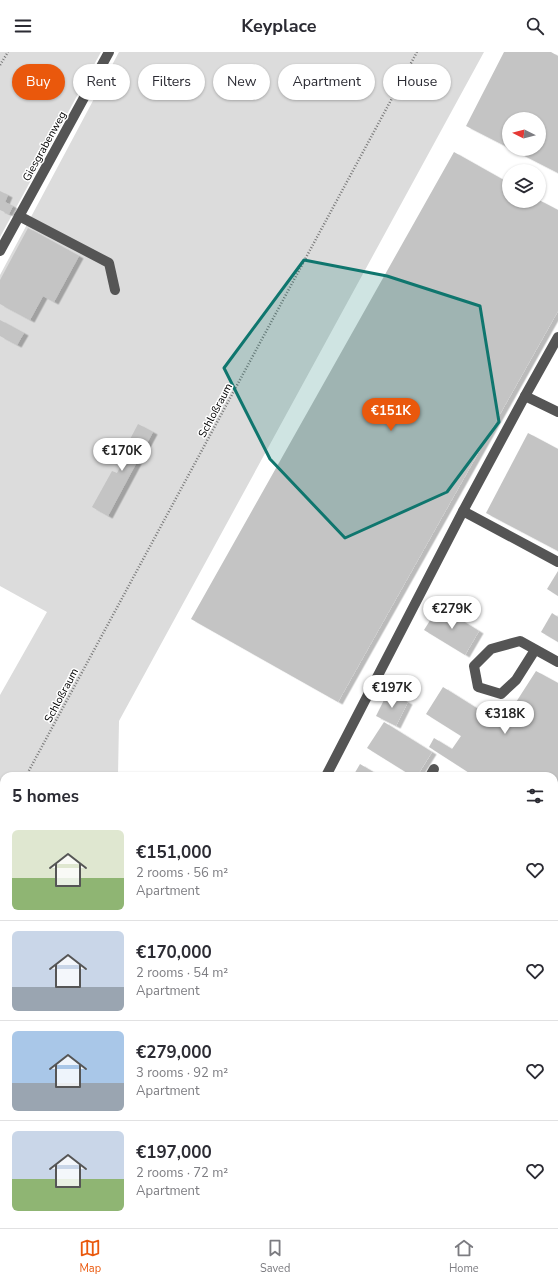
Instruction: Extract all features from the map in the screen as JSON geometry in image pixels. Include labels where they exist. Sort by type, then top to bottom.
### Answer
[{"type":"street","name":"Giesgrabenweg","points":[[0,251],[109,52]]},
{"type":"street","points":[[19,216],[109,263],[115,290]]},
{"type":"street","points":[[328,772],[463,511],[558,337]]},
{"type":"street","points":[[525,396],[558,412]]},
{"type":"street","points":[[463,511],[558,562]]},
{"type":"street","points":[[535,650],[516,680],[502,694],[478,687],[474,666],[491,649],[520,641],[558,662]]},
{"type":"path","points":[[0,65],[7,52]]},
{"type":"path","name":"Schloßraum","points":[[28,772],[417,52]]},
{"type":"highlighted area","points":[[304,260],[387,276],[480,306],[499,422],[447,492],[345,538],[270,459],[224,368]]},
{"type":"shaded area","points":[[0,52],[101,52],[94,64],[73,64],[73,100],[75,100],[0,237]]},
{"type":"shaded area","points":[[119,52],[484,52],[119,721],[118,772],[0,772],[0,695],[47,612],[0,586],[0,275],[93,100],[130,100],[130,64],[113,64]]},
{"type":"building","points":[[504,52],[551,52],[558,56],[558,173],[546,167],[546,164],[540,164],[525,156],[546,156],[546,112],[502,112],[502,144],[466,126]]},
{"type":"building","points":[[454,152],[502,179],[502,208],[546,208],[546,204],[558,210],[558,311],[338,702],[191,619]]},
{"type":"building","points":[[0,191],[8,195],[5,202],[13,206],[9,214],[0,210]]},
{"type":"building","points":[[28,228],[79,256],[54,302],[43,296],[30,320],[0,304],[0,280]]},
{"type":"building","points":[[0,320],[24,333],[17,345],[0,336]]},
{"type":"building","points":[[138,424],[153,432],[108,516],[92,507],[112,471],[117,473],[132,445],[128,443]]},
{"type":"building","points":[[528,433],[558,449],[558,551],[486,513]]},
{"type":"building","points":[[558,571],[558,596],[547,589]]},
{"type":"building","points":[[439,606],[479,631],[465,655],[424,630]]},
{"type":"building","points":[[552,613],[558,617],[558,642],[541,632]]},
{"type":"building","points":[[536,671],[558,683],[558,772],[468,772],[429,747],[434,738],[452,749],[461,736],[426,714],[443,687],[502,724]]},
{"type":"building","points":[[388,692],[408,702],[396,726],[376,716]]},
{"type":"building","points":[[384,722],[432,752],[420,772],[406,772],[367,748]]},
{"type":"building","points":[[360,764],[373,772],[355,772]]}]
